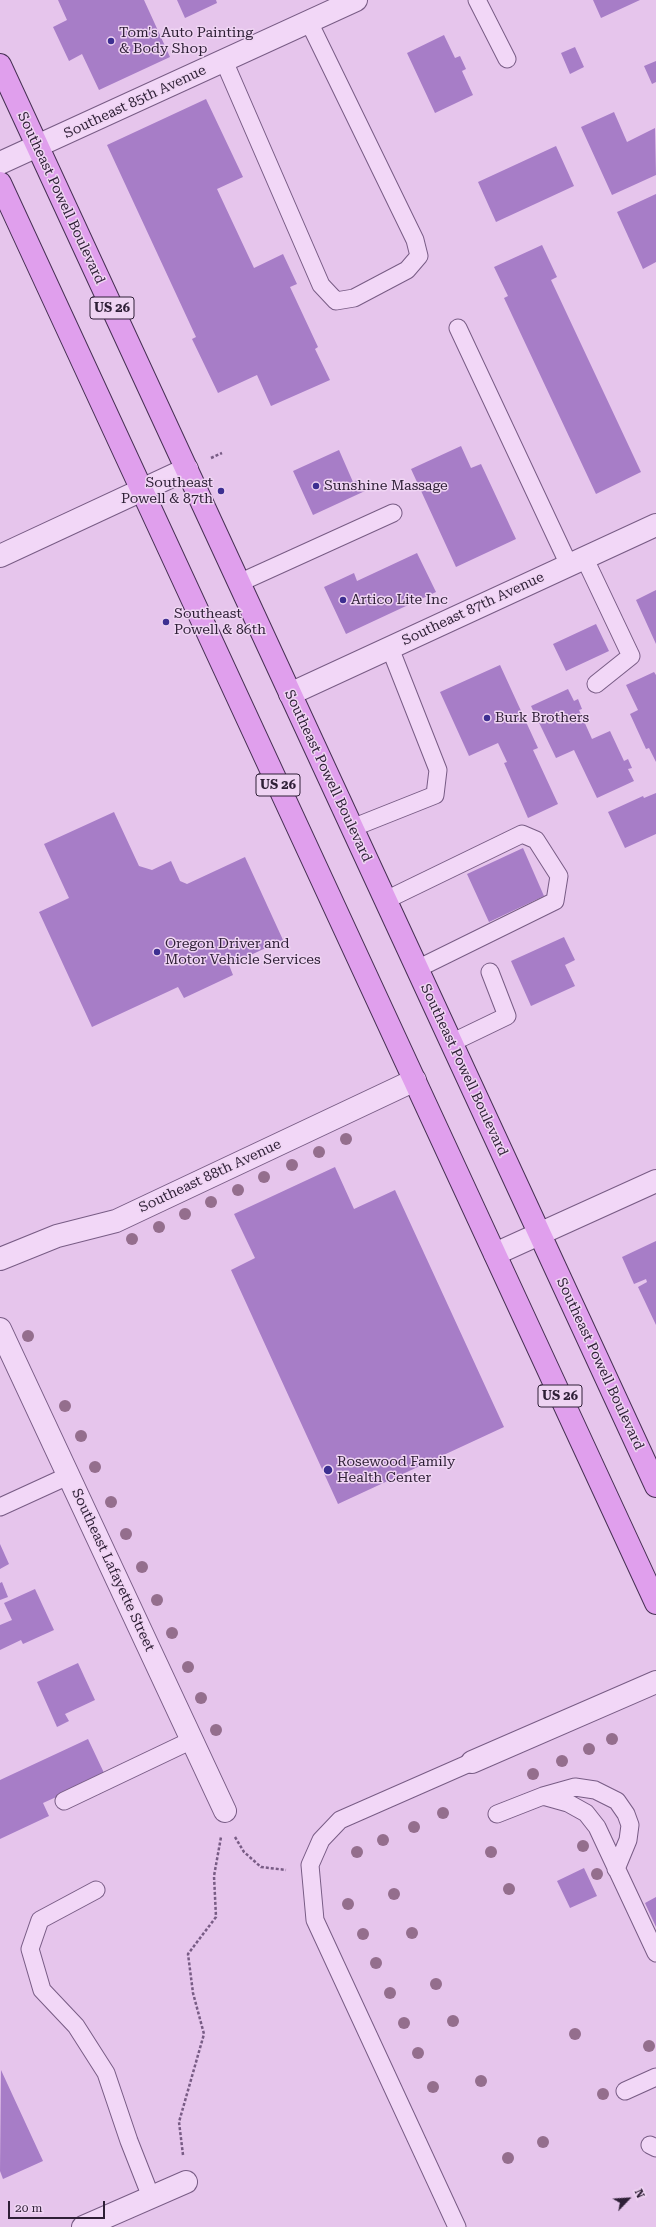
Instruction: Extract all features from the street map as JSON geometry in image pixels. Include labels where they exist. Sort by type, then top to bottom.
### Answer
[{"type":"main road","name":"Southeast Powell Boulevard","points":[[0,65],[656,1486]]},
{"type":"main road","name":"US 26","points":[[0,183],[656,1603]]},
{"type":"street","name":"Southeast 85th Avenue","points":[[0,163],[356,0]]},
{"type":"street","points":[[0,556],[187,469]]},
{"type":"street","name":"Southeast 87th Avenue","points":[[290,694],[656,525]]},
{"type":"street","name":"Southeast 88th Avenue","points":[[0,1259],[57,1236],[116,1221],[415,1080]]},
{"type":"street","points":[[494,1254],[656,1181]]},
{"type":"street","name":"Southeast Lafayette Street","points":[[0,1330],[70,1475],[225,1810]]},
{"type":"street","points":[[472,1762],[656,1682]]},
{"type":"street","points":[[83,2227],[186,2182]]},
{"type":"lane","points":[[477,0],[507,58]]},
{"type":"lane","points":[[224,61],[321,284],[336,301],[354,298],[407,270],[419,256],[415,240],[309,22]]},
{"type":"lane","points":[[458,328],[577,561],[631,656],[596,684]]},
{"type":"lane","points":[[239,583],[393,512]]},
{"type":"lane","points":[[352,828],[435,795],[438,770],[390,648]]},
{"type":"lane","points":[[386,900],[522,834],[536,840],[559,876],[555,900],[417,969]]},
{"type":"lane","points":[[451,1043],[507,1016],[490,972]]},
{"type":"lane","points":[[0,1507],[70,1475]]},
{"type":"lane","points":[[64,1801],[192,1740]]},
{"type":"lane","points":[[457,2227],[315,1920],[310,1865],[321,1840],[340,1820],[472,1762]]},
{"type":"lane","points":[[497,1814],[543,1796],[575,1787],[595,1790],[617,1801],[626,1814],[630,1825],[628,1840],[616,1869]]},
{"type":"lane","points":[[543,1796],[568,1803],[586,1813],[597,1827],[656,1953]]},
{"type":"lane","points":[[96,1890],[40,1920],[30,1949],[42,1990],[76,2026],[106,2073],[129,2142],[151,2197]]},
{"type":"lane","points":[[625,2091],[656,2077]]},
{"type":"path","points":[[225,1810],[233,1833],[244,1852],[261,1866],[287,1870],[310,1865]]},
{"type":"path","points":[[186,2182],[179,2122],[194,2075],[204,2034],[193,1993],[188,1954],[216,1917],[214,1876],[225,1810]]},
{"type":"building","name":"Tom's Auto Painting & Body Shop","points":[[58,0],[144,0],[170,57],[99,90],[82,54],[69,61],[53,27],[67,20]]},
{"type":"building","points":[[177,0],[216,0],[217,3],[185,18]]},
{"type":"building","points":[[593,0],[640,0],[601,18]]},
{"type":"building","points":[[444,35],[455,58],[460,56],[466,69],[462,71],[473,95],[435,113],[407,53]]},
{"type":"building","points":[[575,47],[584,67],[570,74],[561,53]]},
{"type":"building","points":[[656,61],[656,82],[652,84],[644,66]]},
{"type":"building","points":[[206,99],[243,177],[217,189],[254,268],[283,254],[297,284],[290,287],[318,347],[315,349],[330,380],[271,406],[257,375],[218,393],[192,339],[196,337],[107,145]]},
{"type":"building","points":[[614,112],[627,142],[655,128],[656,175],[612,195],[581,127]]},
{"type":"building","points":[[556,146],[574,186],[496,222],[478,182]]},
{"type":"building","points":[[656,194],[656,262],[643,269],[617,212]]},
{"type":"building","points":[[542,245],[557,277],[551,280],[641,472],[596,494],[504,298],[508,296],[494,267]]},
{"type":"building","points":[[461,446],[471,468],[481,464],[516,539],[456,567],[411,469]]},
{"type":"building","points":[[339,450],[353,482],[359,479],[365,491],[313,515],[293,471]]},
{"type":"building","points":[[417,553],[436,592],[346,634],[324,587],[354,573],[357,581]]},
{"type":"building","points":[[656,590],[656,644],[636,600]]},
{"type":"building","points":[[596,624],[609,651],[566,671],[553,644]]},
{"type":"building","name":"Burk Brothers","points":[[500,665],[538,748],[533,750],[558,804],[528,818],[504,763],[507,762],[498,743],[469,756],[440,692]]},
{"type":"building","points":[[654,672],[656,675],[656,762],[649,748],[646,749],[630,714],[638,710],[626,685]]},
{"type":"building","points":[[568,689],[574,701],[578,699],[582,709],[579,710],[592,739],[610,731],[624,761],[628,759],[632,768],[628,769],[634,781],[597,798],[574,750],[556,758],[531,706]]},
{"type":"building","points":[[656,793],[656,834],[625,848],[608,812],[643,796],[644,798]]},
{"type":"building","name":"Oregon Driver and Motor Vehicle Services","points":[[114,812],[139,866],[152,870],[171,861],[180,881],[187,884],[245,857],[283,940],[229,965],[233,975],[184,998],[178,987],[92,1027],[39,912],[69,898],[44,844]]},
{"type":"building","points":[[523,848],[544,896],[489,922],[467,874]]},
{"type":"building","points":[[564,937],[575,960],[565,965],[575,986],[531,1006],[511,961]]},
{"type":"building","points":[[335,1167],[354,1209],[395,1190],[504,1427],[338,1504],[231,1270],[255,1258],[234,1214]]},
{"type":"building","points":[[656,1241],[656,1325],[638,1287],[647,1282],[646,1279],[634,1284],[622,1257]]},
{"type":"building","points":[[0,1544],[9,1564],[0,1569]]},
{"type":"building","points":[[2,1582],[8,1597],[0,1600],[0,1583]]},
{"type":"building","points":[[35,1589],[54,1630],[23,1644],[21,1640],[0,1650],[0,1625],[12,1620],[4,1603]]},
{"type":"building","points":[[78,1663],[95,1700],[65,1714],[69,1721],[57,1727],[37,1682]]},
{"type":"building","points":[[88,1739],[105,1775],[43,1803],[49,1816],[0,1839],[0,1780]]},
{"type":"building","points":[[584,1868],[597,1896],[570,1908],[557,1881]]},
{"type":"building","points":[[656,1897],[656,1927],[645,1903]]},
{"type":"building","points":[[1,2070],[43,2161],[3,2179],[0,2171]]},
{"type":"place","name":"Tom's Auto Painting & Body Shop","points":[[111,41]]},
{"type":"place","name":"Sunshine Massage","points":[[316,486]]},
{"type":"place","name":"Southeast Powell & 87th","points":[[221,491]]},
{"type":"place","name":"Artico Lite Inc","points":[[343,600]]},
{"type":"place","name":"Southeast Powell & 86th","points":[[166,622]]},
{"type":"place","name":"Burk Brothers","points":[[487,718]]},
{"type":"place","name":"Oregon Driver and Motor Vehicle Services","points":[[157,952]]},
{"type":"place","name":"Rosewood Family Health Center","points":[[328,1470]]}]
